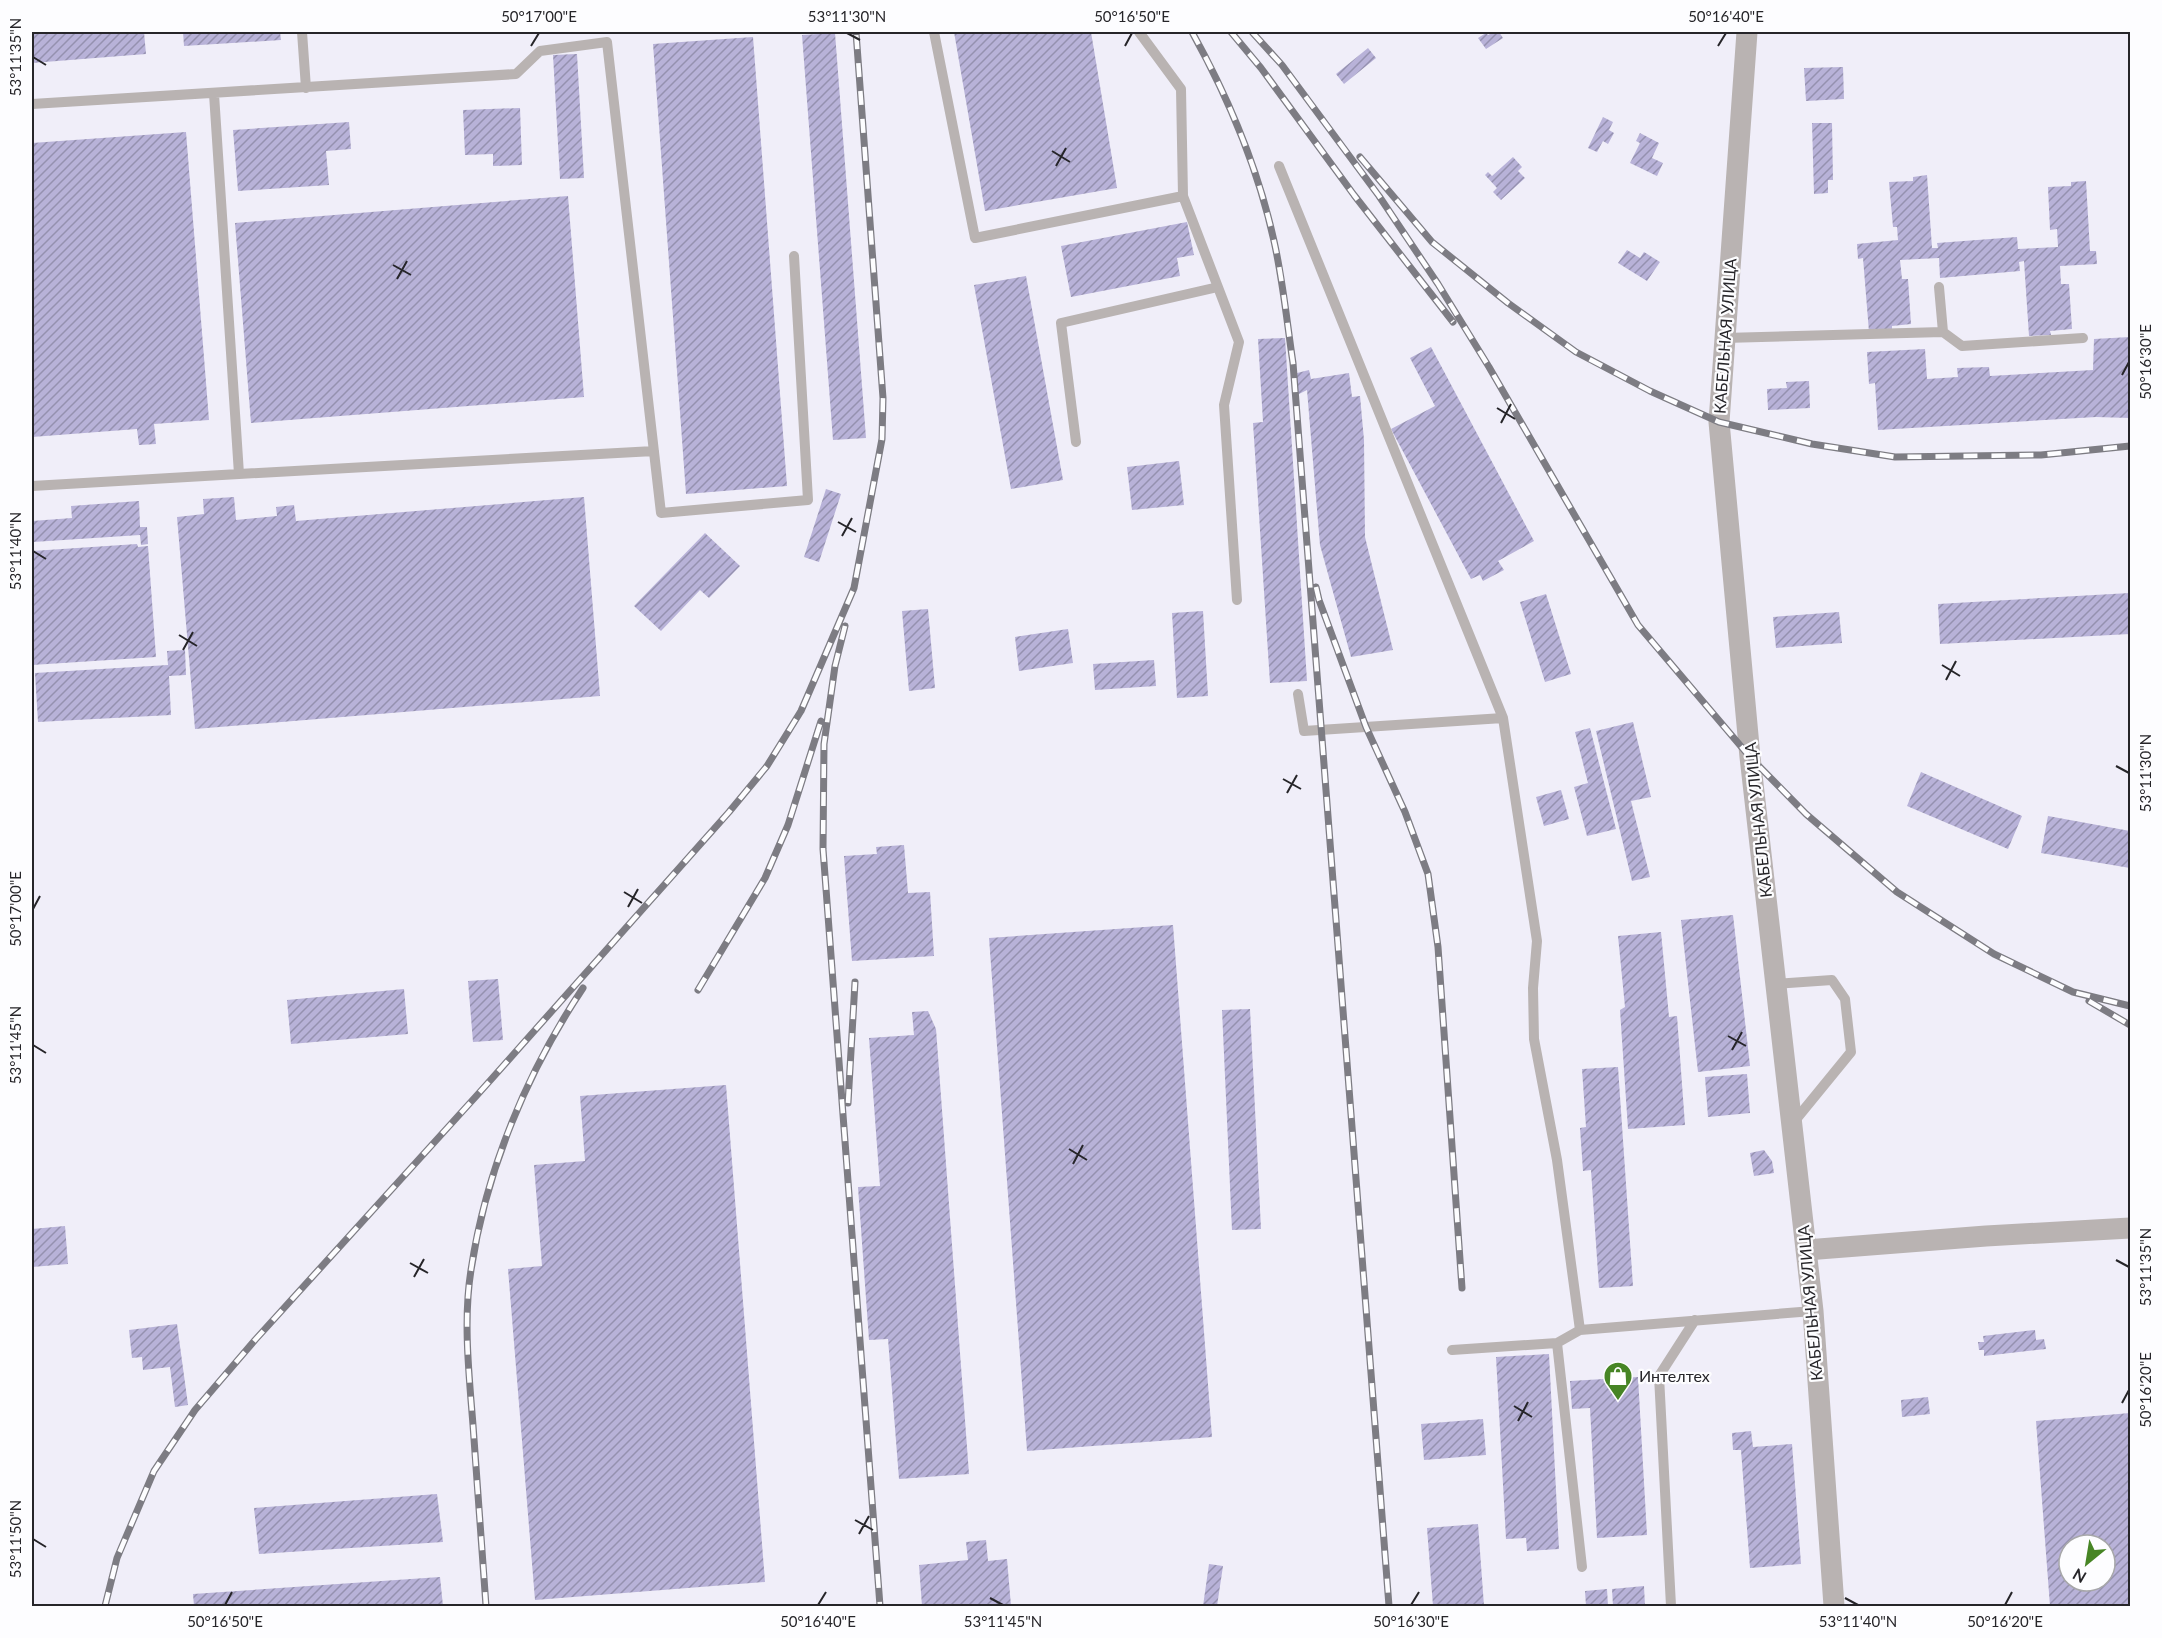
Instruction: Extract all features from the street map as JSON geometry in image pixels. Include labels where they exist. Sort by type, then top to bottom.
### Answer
[{"type":"street","name":"КАБЕЛЬНАЯ УЛИЦА","points":[[1747,32],[1719,422],[1749,746],[1813,1311],[1834,1606]]},
{"type":"street","points":[[1806,1250],[2130,1228]]},
{"type":"lane","points":[[303,32],[306,88]]},
{"type":"lane","points":[[934,32],[975,238],[1183,196]]},
{"type":"lane","points":[[1139,32],[1181,88],[1183,196],[1239,342],[1224,405],[1237,600]]},
{"type":"lane","points":[[32,104],[516,74],[540,51],[607,42],[661,513],[808,500],[794,256]]},
{"type":"lane","points":[[214,94],[239,474]]},
{"type":"lane","points":[[1279,166],[1503,718],[1537,941],[1533,988],[1534,1039],[1557,1160],[1580,1330]]},
{"type":"lane","points":[[1076,442],[1061,323],[1218,287]]},
{"type":"lane","points":[[1939,287],[1943,332]]},
{"type":"lane","points":[[1724,338],[1943,332],[1962,346],[2084,338]]},
{"type":"lane","points":[[32,486],[654,451]]},
{"type":"lane","points":[[1298,694],[1304,731],[1503,718]]},
{"type":"lane","points":[[1776,984],[1832,980],[1845,999],[1851,1053],[1791,1125]]},
{"type":"lane","points":[[1452,1350],[1557,1343],[1580,1330],[1813,1311]]},
{"type":"lane","points":[[1671,1606],[1659,1376],[1695,1320]]},
{"type":"lane","points":[[1557,1343],[1582,1567]]},
{"type":"building","points":[[32,32],[144,32],[146,54],[32,63]]},
{"type":"building","points":[[183,32],[280,32],[281,40],[184,46]]},
{"type":"building","points":[[954,32],[1091,32],[1117,188],[985,211]]},
{"type":"building","points":[[1499,32],[1503,38],[1486,49],[1478,38],[1486,33],[1488,35]]},
{"type":"building","points":[[835,33],[866,438],[833,440],[802,35]]},
{"type":"building","points":[[753,37],[787,486],[686,494],[653,44]]},
{"type":"building","points":[[1368,48],[1376,58],[1344,84],[1336,74]]},
{"type":"building","points":[[577,54],[584,178],[560,179],[553,55]]},
{"type":"building","points":[[1843,67],[1844,99],[1806,101],[1804,68]]},
{"type":"building","points":[[520,108],[522,165],[493,166],[493,154],[465,155],[463,110]]},
{"type":"building","points":[[1603,117],[1613,122],[1609,130],[1614,133],[1608,144],[1603,141],[1597,152],[1588,148]]},
{"type":"building","points":[[349,122],[351,149],[326,151],[329,185],[238,191],[233,130]]},
{"type":"building","points":[[1812,123],[1832,123],[1833,180],[1828,180],[1828,193],[1814,194]]},
{"type":"building","points":[[186,132],[209,420],[154,424],[156,444],[139,445],[137,429],[32,437],[32,143]]},
{"type":"building","points":[[1640,133],[1659,143],[1652,158],[1663,163],[1657,176],[1630,163],[1640,143],[1636,141]]},
{"type":"building","points":[[1513,157],[1522,167],[1518,171],[1525,178],[1501,200],[1493,192],[1497,188],[1485,175],[1488,172],[1492,176]]},
{"type":"building","points":[[1927,175],[1932,248],[1938,248],[1937,243],[2017,237],[2018,249],[2058,247],[2057,229],[2050,230],[2048,187],[2071,186],[2071,182],[2086,181],[2090,251],[2096,251],[2097,264],[2060,266],[2061,284],[2069,284],[2072,329],[2050,331],[2051,335],[2029,336],[2024,261],[2019,262],[2020,271],[1940,278],[1939,258],[1900,260],[1902,279],[1908,279],[1911,324],[1892,326],[1892,330],[1869,332],[1863,258],[1858,259],[1857,244],[1898,240],[1897,227],[1893,227],[1889,182],[1913,181],[1913,177]]},
{"type":"building","points":[[568,196],[584,397],[251,423],[235,223]]},
{"type":"building","points":[[1187,222],[1194,255],[1177,258],[1180,276],[1071,297],[1061,246]]},
{"type":"building","points":[[1627,250],[1640,258],[1644,252],[1660,262],[1647,281],[1618,263]]},
{"type":"building","points":[[1026,276],[1063,480],[1011,489],[974,285]]},
{"type":"building","points":[[2130,337],[2130,418],[2096,417],[1878,430],[1875,383],[1869,384],[1867,352],[1925,349],[1927,379],[1958,377],[1957,368],[1989,367],[1990,376],[2093,370],[2094,339]]},
{"type":"building","points":[[1285,338],[1307,681],[1270,683],[1253,423],[1263,422],[1258,339]]},
{"type":"building","points":[[1431,347],[1534,541],[1498,561],[1504,570],[1483,581],[1480,575],[1471,579],[1391,429],[1435,406],[1410,358]]},
{"type":"building","points":[[1309,370],[1311,379],[1349,373],[1352,397],[1360,396],[1364,440],[1365,537],[1393,650],[1351,657],[1320,545],[1307,390],[1297,395],[1293,374]]},
{"type":"building","points":[[1809,381],[1810,408],[1768,410],[1767,389],[1787,388],[1786,382]]},
{"type":"building","points":[[1179,461],[1184,505],[1132,510],[1127,467]]},
{"type":"building","points":[[826,489],[841,494],[819,562],[804,557]]},
{"type":"building","points":[[234,497],[236,520],[277,516],[276,507],[294,505],[296,521],[584,497],[600,696],[195,729],[177,517],[204,514],[203,499]]},
{"type":"building","points":[[139,501],[140,527],[147,527],[148,544],[141,545],[140,535],[33,542],[32,521],[72,518],[71,506]]},
{"type":"building","points":[[705,533],[740,566],[709,598],[700,590],[661,631],[634,606]]},
{"type":"building","points":[[137,544],[138,547],[148,546],[156,657],[32,665],[32,551]]},
{"type":"building","points":[[2130,593],[2130,634],[1940,644],[1938,604]]},
{"type":"building","points":[[1546,594],[1571,674],[1545,682],[1520,602]]},
{"type":"building","points":[[928,609],[935,688],[909,691],[902,611]]},
{"type":"building","points":[[1203,611],[1208,696],[1177,698],[1172,613]]},
{"type":"building","points":[[1839,612],[1842,643],[1776,648],[1773,617]]},
{"type":"building","points":[[1068,629],[1073,663],[1019,671],[1015,637]]},
{"type":"building","points":[[185,650],[186,675],[169,676],[171,715],[38,722],[35,673],[168,665],[167,651]]},
{"type":"building","points":[[1154,660],[1156,686],[1095,690],[1093,664]]},
{"type":"building","points":[[1633,722],[1651,797],[1631,801],[1650,877],[1632,881],[1596,731]]},
{"type":"building","points":[[1590,728],[1616,829],[1587,836],[1574,787],[1588,783],[1575,732]]},
{"type":"building","points":[[1921,772],[2022,816],[2008,849],[1907,806]]},
{"type":"building","points":[[1561,790],[1569,819],[1544,826],[1536,797]]},
{"type":"building","points":[[2048,816],[2130,831],[2130,868],[2041,853]]},
{"type":"building","points":[[904,845],[908,893],[930,892],[934,956],[852,961],[844,856],[877,854],[876,847]]},
{"type":"building","points":[[1733,915],[1750,1066],[1698,1072],[1681,920]]},
{"type":"building","points":[[1173,925],[1212,1437],[1027,1451],[989,938]]},
{"type":"building","points":[[1661,932],[1669,1017],[1677,1016],[1685,1125],[1628,1129],[1620,1010],[1625,1007],[1618,936]]},
{"type":"building","points":[[498,979],[503,1040],[473,1042],[468,981]]},
{"type":"building","points":[[404,989],[408,1034],[291,1044],[287,1000]]},
{"type":"building","points":[[1250,1009],[1261,1229],[1232,1230],[1222,1010]]},
{"type":"building","points":[[928,1011],[936,1029],[969,1474],[899,1479],[888,1339],[869,1340],[858,1187],[880,1186],[869,1038],[914,1035],[912,1012]]},
{"type":"building","points":[[1618,1067],[1633,1286],[1599,1288],[1591,1170],[1583,1171],[1580,1128],[1586,1127],[1582,1069]]},
{"type":"building","points":[[1747,1074],[1750,1113],[1708,1117],[1705,1077]]},
{"type":"building","points":[[726,1085],[765,1582],[535,1600],[508,1269],[542,1266],[534,1165],[585,1161],[580,1096]]},
{"type":"building","points":[[1764,1150],[1772,1161],[1774,1173],[1754,1176],[1750,1153]]},
{"type":"building","points":[[65,1226],[68,1264],[32,1267],[32,1229]]},
{"type":"building","points":[[177,1324],[188,1405],[175,1407],[170,1367],[143,1370],[142,1357],[132,1358],[129,1330]]},
{"type":"building","points":[[2035,1330],[2036,1340],[2044,1339],[2046,1349],[1984,1356],[1984,1350],[1979,1350],[1978,1342],[1984,1342],[1983,1336]]},
{"type":"building","points":[[1549,1354],[1559,1549],[1527,1551],[1526,1538],[1506,1539],[1496,1357]]},
{"type":"building","points":[[1638,1377],[1647,1535],[1597,1538],[1590,1408],[1572,1409],[1570,1381]]},
{"type":"building","points":[[1928,1397],[1930,1414],[1902,1417],[1901,1400]]},
{"type":"building","points":[[2130,1413],[2130,1606],[2050,1606],[2036,1421]]},
{"type":"building","points":[[1483,1419],[1486,1455],[1424,1460],[1421,1424]]},
{"type":"building","points":[[1751,1431],[1753,1447],[1792,1444],[1801,1564],[1750,1568],[1741,1450],[1733,1450],[1732,1433]]},
{"type":"building","points":[[437,1494],[443,1542],[259,1554],[254,1508]]},
{"type":"building","points":[[1478,1524],[1484,1606],[1433,1606],[1427,1528]]},
{"type":"building","points":[[986,1540],[988,1561],[1007,1559],[1011,1606],[922,1606],[919,1565],[968,1560],[966,1542]]},
{"type":"building","points":[[1209,1564],[1223,1566],[1217,1606],[1203,1606]]},
{"type":"building","points":[[440,1577],[443,1606],[194,1606],[193,1594]]},
{"type":"building","points":[[1644,1586],[1645,1606],[1613,1606],[1612,1589]]},
{"type":"building","points":[[1607,1589],[1608,1606],[1586,1606],[1585,1591]]},
{"type":"railway","points":[[105,1606],[117,1558],[154,1471],[195,1410],[255,1340],[729,812],[767,766],[801,711],[854,588],[882,439],[883,398],[856,32]]},
{"type":"railway","points":[[1192,32],[1230,107],[1260,187],[1277,256],[1293,363],[1389,1606]]},
{"type":"railway","points":[[1231,32],[1261,68],[1354,195],[1453,322]]},
{"type":"railway","points":[[1252,32],[1282,65],[1379,196],[1438,284],[1489,367],[1638,625],[1750,757],[1806,814],[1897,892],[1994,954],[2073,992],[2130,1006]]},
{"type":"railway","points":[[1360,157],[1432,242],[1508,303],[1576,352],[1650,391],[1719,422],[1812,444],[1895,457],[2041,455],[2130,446]]},
{"type":"railway","points":[[1316,587],[1366,727],[1405,812],[1428,874],[1438,947],[1462,1288]]},
{"type":"railway","points":[[845,626],[835,666],[824,744],[823,849],[880,1606]]},
{"type":"railway","points":[[698,990],[765,878],[788,825],[821,721]]},
{"type":"railway","points":[[848,1103],[855,982]]},
{"type":"railway","points":[[486,1606],[467,1347],[467,1308],[471,1270],[487,1196],[512,1123],[544,1053],[583,988]]},
{"type":"railway","points":[[2089,1001],[2130,1025]]},
{"type":"place","name":"Интелтех","points":[[1618,1402]]}]
